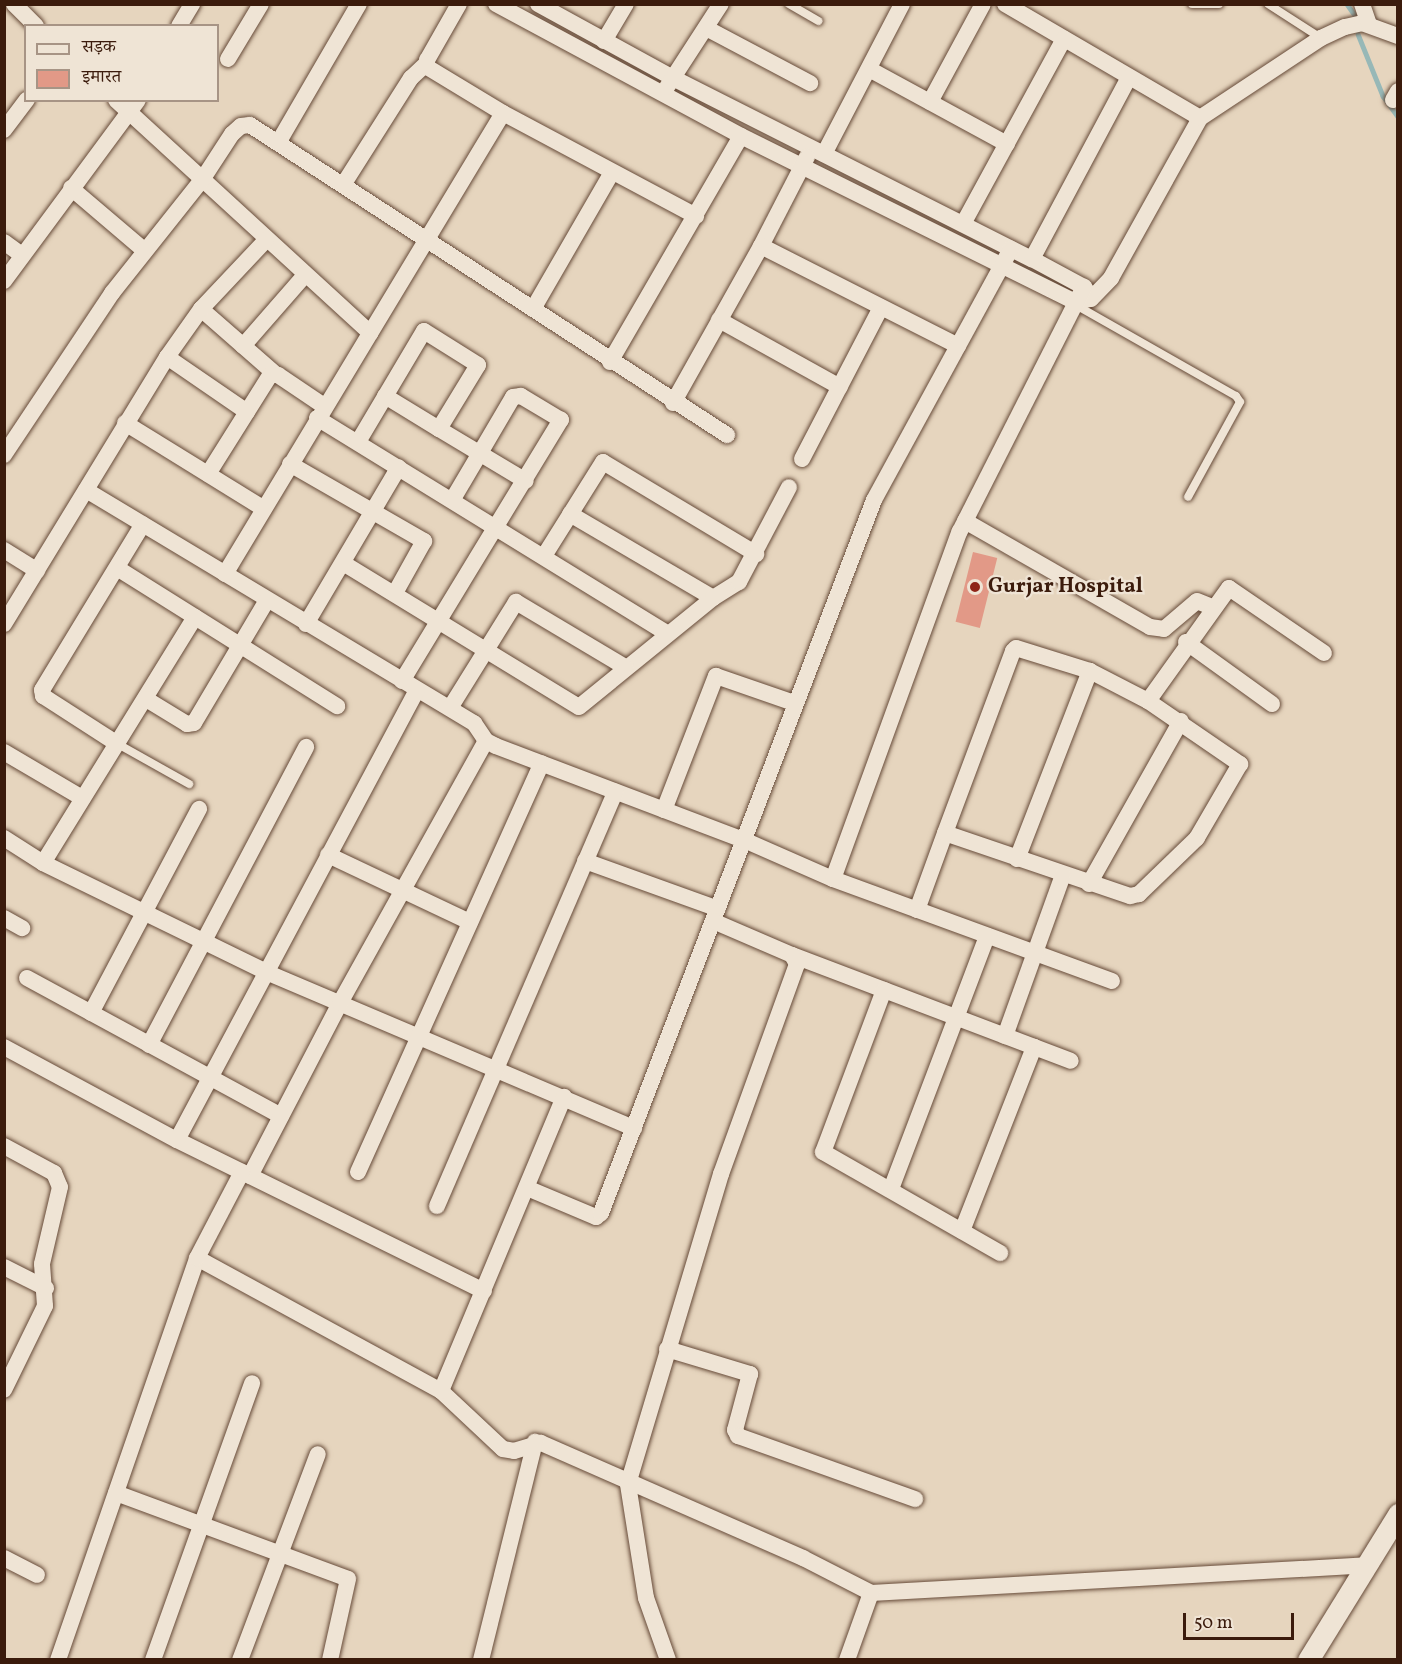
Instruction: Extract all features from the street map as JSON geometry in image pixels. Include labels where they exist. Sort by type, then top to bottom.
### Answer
[{"type":"street","points":[[4,13],[13,4],[34,24]]},
{"type":"street","points":[[180,24],[192,4]]},
{"type":"street","points":[[228,59],[261,4]]},
{"type":"street","points":[[278,143],[359,4]]},
{"type":"street","points":[[343,185],[411,78],[426,64],[459,4]]},
{"type":"street","points":[[496,4],[802,167],[1007,256],[1081,298]]},
{"type":"street","points":[[538,4],[673,78],[963,224],[1007,256],[1032,259],[1081,298]]},
{"type":"street","points":[[604,41],[626,4]]},
{"type":"street","points":[[663,94],[721,4]]},
{"type":"street","points":[[673,403],[761,246],[802,167],[818,151],[868,69],[902,4]]},
{"type":"street","points":[[930,102],[983,4]]},
{"type":"street","points":[[1005,4],[1200,118]]},
{"type":"street","points":[[1362,4],[1369,24]]},
{"type":"street","points":[[833,879],[965,521],[1081,298],[1112,278],[1200,118],[1321,38],[1345,27],[1369,24],[1398,36]]},
{"type":"street","points":[[706,28],[810,83]]},
{"type":"street","points":[[963,224],[1064,39]]},
{"type":"street","points":[[426,64],[503,113],[696,216]]},
{"type":"street","points":[[868,69],[1007,144]]},
{"type":"street","points":[[1032,259],[1130,77]]},
{"type":"street","points":[[4,130],[25,102]]},
{"type":"street","points":[[4,281],[71,188],[134,107],[202,180],[370,333]]},
{"type":"street","points":[[225,574],[503,113]]},
{"type":"street","points":[[7,444],[63,362],[145,251],[202,180],[241,126],[250,125],[673,403],[727,435]]},
{"type":"street","points":[[610,362],[741,136]]},
{"type":"street","points":[[533,309],[612,171]]},
{"type":"street","points":[[71,188],[145,251]]},
{"type":"street","points":[[4,624],[166,357],[201,309],[266,240]]},
{"type":"street","points":[[4,242],[22,255]]},
{"type":"street","points":[[761,246],[958,346]]},
{"type":"street","points":[[527,1188],[599,1216],[716,915],[794,703],[874,500],[1007,256]]},
{"type":"street","points":[[243,346],[304,275]]},
{"type":"street","points":[[802,459],[881,307]]},
{"type":"street","points":[[201,309],[358,442],[668,634]]},
{"type":"street","points":[[719,320],[840,387]]},
{"type":"street","points":[[358,442],[422,332],[427,332],[478,365],[439,429]]},
{"type":"street","points":[[166,357],[247,412]]},
{"type":"street","points":[[208,474],[274,373]]},
{"type":"street","points":[[385,396],[526,481]]},
{"type":"street","points":[[177,1140],[407,707],[410,686],[440,620],[561,422],[521,396],[513,397],[453,499]]},
{"type":"street","points":[[125,423],[264,509]]},
{"type":"street","points":[[544,556],[600,465],[608,463],[756,554]]},
{"type":"street","points":[[290,464],[424,540],[395,593]]},
{"type":"street","points":[[306,624],[399,467]]},
{"type":"street","points":[[343,563],[440,620],[484,651],[575,707],[583,705],[625,667],[714,598],[739,582],[756,554],[789,487]]},
{"type":"street","points":[[86,490],[306,624],[450,708],[483,736],[542,763],[744,840],[833,879],[1112,981]]},
{"type":"street","points":[[570,514],[714,598]]},
{"type":"street","points":[[965,521],[1150,627],[1164,629],[1197,601],[1212,607]]},
{"type":"street","points":[[116,743],[44,696],[42,690],[142,524]]},
{"type":"street","points":[[4,550],[37,571]]},
{"type":"street","points":[[117,567],[337,706]]},
{"type":"street","points":[[1148,701],[1186,642],[1224,590],[1234,589],[1324,653]]},
{"type":"street","points":[[146,699],[187,724],[194,723],[267,600]]},
{"type":"street","points":[[450,708],[513,604],[521,602],[625,667]]},
{"type":"street","points":[[43,863],[195,617]]},
{"type":"street","points":[[1186,642],[1272,704]]},
{"type":"street","points":[[917,910],[945,833],[1012,651],[1021,648],[1090,671],[1148,701],[1238,760],[1239,769],[1197,838],[1139,894],[1119,895],[945,833]]},
{"type":"street","points":[[1017,859],[1090,671]]},
{"type":"street","points":[[664,810],[716,676],[794,703]]},
{"type":"street","points":[[1089,884],[1181,721]]},
{"type":"street","points":[[58,1659],[197,1258],[281,1116],[483,736]]},
{"type":"street","points":[[149,1045],[306,747]]},
{"type":"street","points":[[4,752],[82,798]]},
{"type":"street","points":[[358,1172],[542,763]]},
{"type":"street","points":[[437,1206],[615,792]]},
{"type":"street","points":[[91,1013],[199,809]]},
{"type":"street","points":[[4,838],[43,863],[113,899],[266,972],[634,1128]]},
{"type":"street","points":[[328,855],[470,922]]},
{"type":"street","points":[[585,861],[716,915],[792,955],[1071,1060]]},
{"type":"street","points":[[1005,1036],[1063,875]]},
{"type":"street","points":[[4,918],[22,928]]},
{"type":"street","points":[[891,1189],[987,936]]},
{"type":"street","points":[[668,1659],[646,1598],[628,1484],[721,1174],[797,964],[792,955]]},
{"type":"street","points":[[27,978],[281,1116]]},
{"type":"street","points":[[884,990],[823,1152],[1000,1253]]},
{"type":"street","points":[[4,1047],[177,1140],[484,1291]]},
{"type":"street","points":[[962,1232],[1034,1047]]},
{"type":"street","points":[[441,1391],[564,1097]]},
{"type":"street","points":[[4,1146],[54,1173],[58,1180],[58,1197],[42,1264],[46,1288],[45,1306],[4,1390]]},
{"type":"street","points":[[197,1258],[441,1391],[503,1449],[514,1451],[536,1442],[628,1484],[803,1558],[872,1593],[1366,1565]]},
{"type":"street","points":[[4,1267],[46,1288]]},
{"type":"street","points":[[667,1349],[750,1374],[735,1430],[738,1436],[915,1499]]},
{"type":"street","points":[[153,1659],[252,1383]]},
{"type":"street","points":[[481,1659],[536,1442]]},
{"type":"street","points":[[240,1659],[318,1454]]},
{"type":"street","points":[[116,1493],[348,1579],[330,1659]]},
{"type":"street","points":[[1308,1659],[1398,1514]]},
{"type":"street","points":[[4,1558],[37,1575]]},
{"type":"street","points":[[847,1659],[872,1593]]},
{"type":"lane","points":[[789,4],[818,21]]},
{"type":"lane","points":[[1192,4],[1219,4]]},
{"type":"lane","points":[[1268,4],[1321,38]]},
{"type":"lane","points":[[1081,298],[1236,396],[1240,402],[1188,497]]},
{"type":"lane","points":[[116,743],[189,784]]},
{"type":"building","points":[[973,552],[997,558],[980,628],[956,622]]},
{"type":"waterway","points":[[1347,4],[1354,14]]},
{"type":"waterway","points":[[1358,34],[1383,96],[1398,117]]},
{"type":"place","name":"Gurjar Hospital","points":[[975,587]]}]
